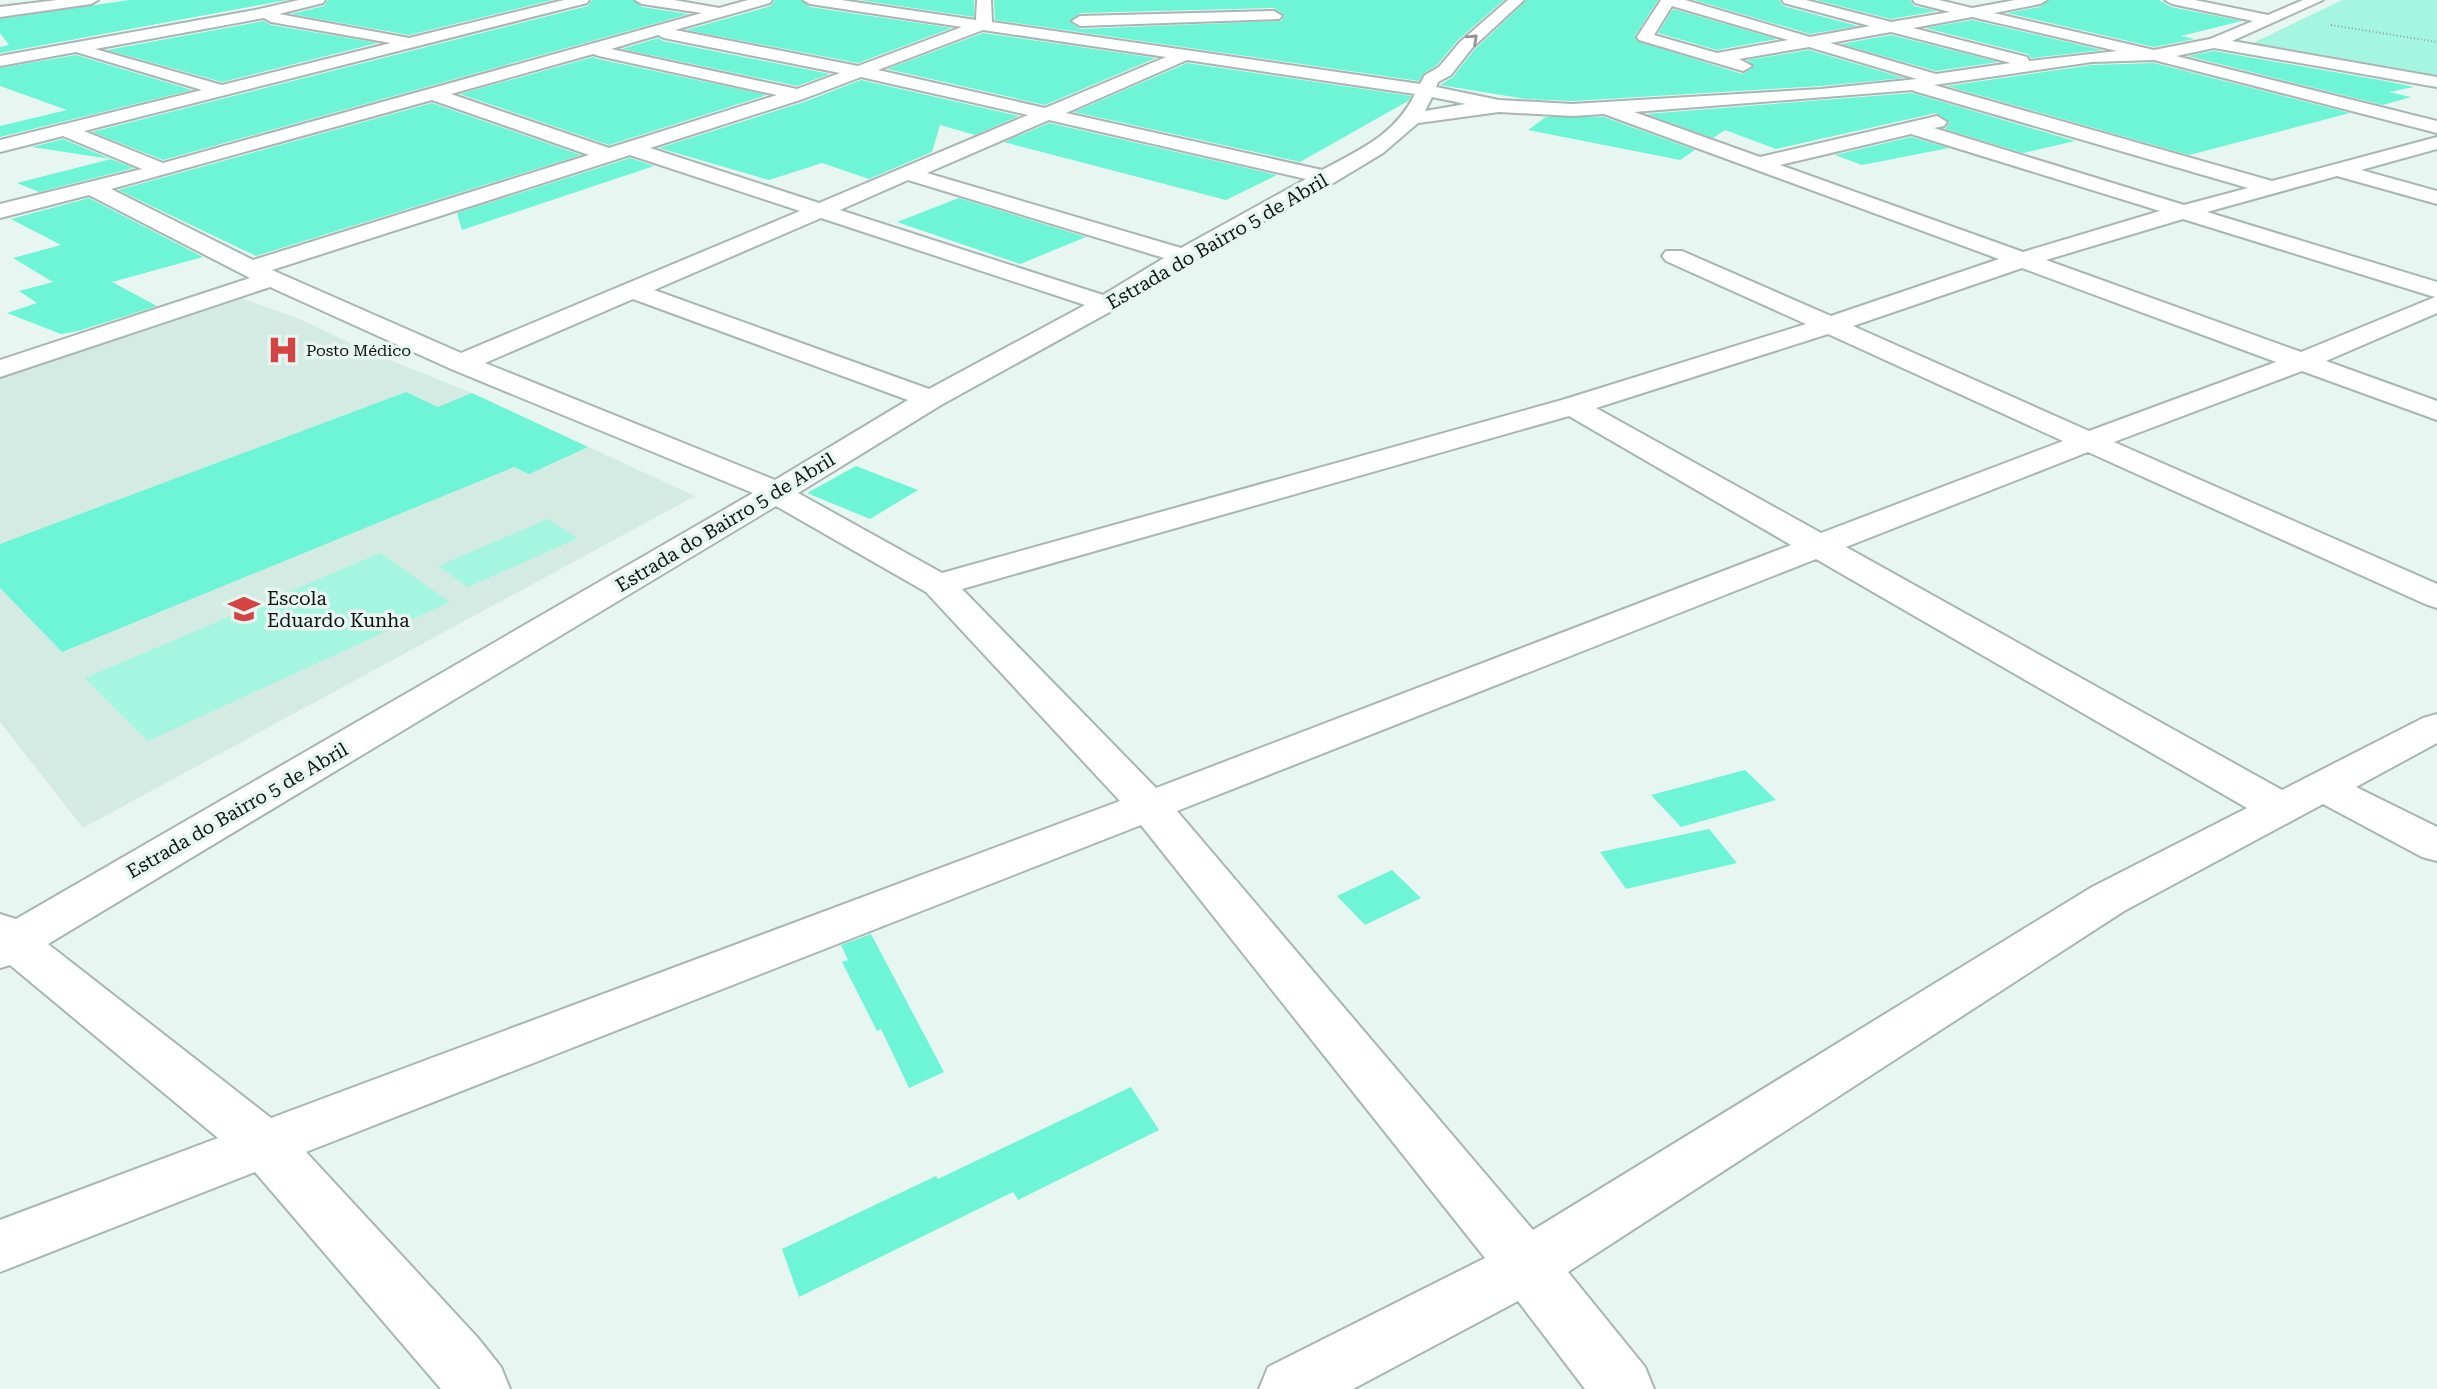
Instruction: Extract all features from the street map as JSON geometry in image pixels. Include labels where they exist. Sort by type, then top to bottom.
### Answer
[{"type":"street","points":[[0,12],[91,0]]},
{"type":"street","points":[[0,61],[256,15],[318,0]]},
{"type":"street","points":[[0,146],[582,0]]},
{"type":"street","points":[[642,0],[724,12]]},
{"type":"street","points":[[0,211],[162,170],[765,0]]},
{"type":"street","points":[[810,0],[1217,61],[1425,88],[1499,106]]},
{"type":"street","points":[[984,0],[984,24]]},
{"type":"street","points":[[1123,0],[1130,20]]},
{"type":"street","points":[[1194,0],[1204,18]]},
{"type":"street","name":"Estrada do Bairro 5 de Abril","points":[[4,941],[776,493],[931,399],[1106,304],[1184,256],[1376,149],[1425,88],[1445,71],[1466,45],[1517,0]]},
{"type":"street","points":[[1755,70],[1645,37],[1669,0],[1938,79]]},
{"type":"street","points":[[1790,0],[2036,65]]},
{"type":"street","points":[[1920,0],[2154,55],[2437,127]]},
{"type":"street","points":[[2172,0],[2267,19]]},
{"type":"street","points":[[1718,58],[2043,1]]},
{"type":"street","points":[[1425,88],[1454,111],[1499,106],[1572,110],[1914,85],[1938,79],[2092,57],[2154,55],[2214,43],[2311,1]]},
{"type":"street","points":[[506,3],[543,11]]},
{"type":"street","points":[[0,369],[607,154],[863,72],[984,24],[1204,18],[1279,12],[1261,31]]},
{"type":"street","points":[[256,15],[416,42]]},
{"type":"street","points":[[657,32],[863,72],[1328,178]]},
{"type":"street","points":[[2174,33],[2214,43],[2437,82]]},
{"type":"street","points":[[1217,61],[1245,45]]},
{"type":"street","points":[[75,48],[222,90]]},
{"type":"street","points":[[593,50],[797,95]]},
{"type":"street","points":[[461,363],[1183,56]]},
{"type":"street","points":[[1779,77],[1829,93]]},
{"type":"street","points":[[1914,85],[2272,188]]},
{"type":"street","points":[[433,94],[607,154]]},
{"type":"street","points":[[1606,108],[2437,411]]},
{"type":"street","points":[[1761,163],[1994,110]]},
{"type":"street","points":[[1913,128],[2437,289]]},
{"type":"street","points":[[65,130],[162,170]]},
{"type":"street","points":[[938,585],[1572,406],[1828,326],[2021,260],[2182,212],[2437,144]]},
{"type":"street","points":[[630,148],[1106,304]]},
{"type":"street","points":[[2339,170],[2437,198]]},
{"type":"street","points":[[906,173],[1184,256]]},
{"type":"street","points":[[90,187],[262,274],[461,363],[758,483],[938,585],[1149,806],[1527,1266],[1623,1389]]},
{"type":"street","points":[[1674,256],[2437,597]]},
{"type":"street","points":[[631,290],[931,399]]},
{"type":"street","points":[[0,1247],[1149,806],[2089,441],[2303,361],[2437,304]]},
{"type":"street","points":[[1572,406],[1816,547],[2302,797],[2437,846]]},
{"type":"street","points":[[1290,1389],[1527,1266],[2108,899],[2437,727]]},
{"type":"street","points":[[4,941],[264,1144],[456,1359],[479,1389]]},
{"type":"path","points":[[2327,25],[2437,42]]},
{"type":"shaded area","name":"Escola Eduardo Kunha","points":[[239,297],[302,320],[360,348],[472,393],[695,496],[83,828],[0,722],[0,378]]},
{"type":"green space","points":[[2342,0],[2437,0],[2437,75],[2253,43]]},
{"type":"green space","points":[[548,519],[578,538],[468,587],[438,566]]},
{"type":"green space","points":[[380,553],[450,602],[148,741],[85,678]]},
{"type":"building","points":[[129,0],[287,0],[0,53],[0,47],[9,45],[0,33],[0,19]]},
{"type":"building","points":[[328,0],[553,0],[409,35],[291,14],[324,6]]},
{"type":"building","points":[[592,0],[633,0],[642,7],[689,14],[163,160],[92,132],[588,6]]},
{"type":"building","points":[[775,0],[801,0],[810,7],[952,28],[858,63],[686,30],[771,6]]},
{"type":"building","points":[[859,0],[974,0],[974,17]]},
{"type":"building","points":[[994,0],[1504,0],[1458,40],[1419,81],[995,20]],"holes":[[[1274,8],[1285,16],[1281,21],[1080,29],[1070,22],[1080,13]]]},
{"type":"building","points":[[1527,0],[1658,0],[1635,36],[1637,41],[1742,74],[1754,67],[1747,60],[1809,50],[1904,78],[1821,86],[1572,101],[1526,99],[1440,85],[1453,77],[1474,50]]},
{"type":"building","points":[[1694,0],[1779,0],[1783,6],[1858,26],[1810,34]]},
{"type":"building","points":[[1816,0],[1910,0],[1914,6],[1937,11],[1891,19]]},
{"type":"building","points":[[2049,0],[2159,0],[2171,7],[2242,21],[2181,36],[2195,39],[2154,47],[2007,13],[2040,7]]},
{"type":"building","points":[[1673,9],[1777,39],[1717,50],[1658,33]]},
{"type":"building","points":[[1972,20],[2102,50],[2031,58],[2028,54],[1925,28]]},
{"type":"building","points":[[264,21],[271,25],[378,43],[222,82],[107,50]]},
{"type":"building","points":[[983,33],[1156,58],[1045,105],[887,69]]},
{"type":"building","points":[[1891,35],[1998,62],[1936,71],[1841,44]]},
{"type":"building","points":[[658,38],[830,74],[797,86],[622,49]]},
{"type":"building","points":[[2214,51],[2414,87],[2389,92],[2411,97],[2383,105],[2188,56]]},
{"type":"building","points":[[76,55],[192,90],[0,137],[0,126],[67,110],[0,86],[0,68]]},
{"type":"building","points":[[593,57],[767,95],[609,145],[460,94]]},
{"type":"building","points":[[1187,63],[1411,96],[1408,101],[1300,162],[1074,112]]},
{"type":"building","points":[[2154,63],[2350,113],[2189,155],[1947,86],[2092,65]]},
{"type":"building","points":[[861,80],[1019,116],[975,135],[940,125],[932,152],[869,179],[822,163],[769,180],[659,148],[804,102]]},
{"type":"building","points":[[1912,93],[2075,141],[2023,153],[1945,129],[1950,122],[1936,113],[1776,149],[1725,130],[1713,138],[1646,114]]},
{"type":"building","points":[[432,103],[581,155],[256,256],[118,190]]},
{"type":"building","points":[[1546,117],[1604,117],[1695,150],[1680,160],[1528,130]]},
{"type":"building","points":[[1049,123],[1277,175],[1226,200],[1004,142]]},
{"type":"building","points":[[1911,137],[1949,148],[1862,165],[1835,155]]},
{"type":"building","points":[[63,139],[111,159],[32,147]]},
{"type":"building","points":[[630,158],[654,166],[462,230],[457,213]]},
{"type":"building","points":[[111,159],[134,168],[39,192],[17,183]]},
{"type":"building","points":[[89,198],[203,257],[112,282],[157,306],[78,331],[61,334],[7,313],[37,303],[19,291],[53,282],[13,258],[61,245],[11,219]]},
{"type":"building","points":[[959,198],[1086,237],[1020,264],[897,222]]},
{"type":"building","points":[[406,392],[438,407],[472,393],[588,447],[529,474],[514,467],[62,652],[0,588],[0,544]]},
{"type":"building","points":[[856,466],[918,490],[870,519],[807,493]]},
{"type":"building","points":[[1745,770],[1776,800],[1681,827],[1651,795]]},
{"type":"building","points":[[1709,829],[1737,863],[1626,889],[1600,852]]},
{"type":"building","points":[[1392,870],[1421,898],[1365,925],[1337,896]]},
{"type":"building","points":[[871,934],[944,1072],[909,1088],[881,1029],[877,1031],[842,962],[848,960],[841,945]]},
{"type":"building","points":[[1131,1087],[1159,1130],[1018,1200],[1013,1192],[799,1297],[782,1249],[936,1176],[938,1179]]},
{"type":"place","name":"Posto Médico","points":[[283,350]]},
{"type":"place","name":"Escola Eduardo Kunha","points":[[244,609]]}]
